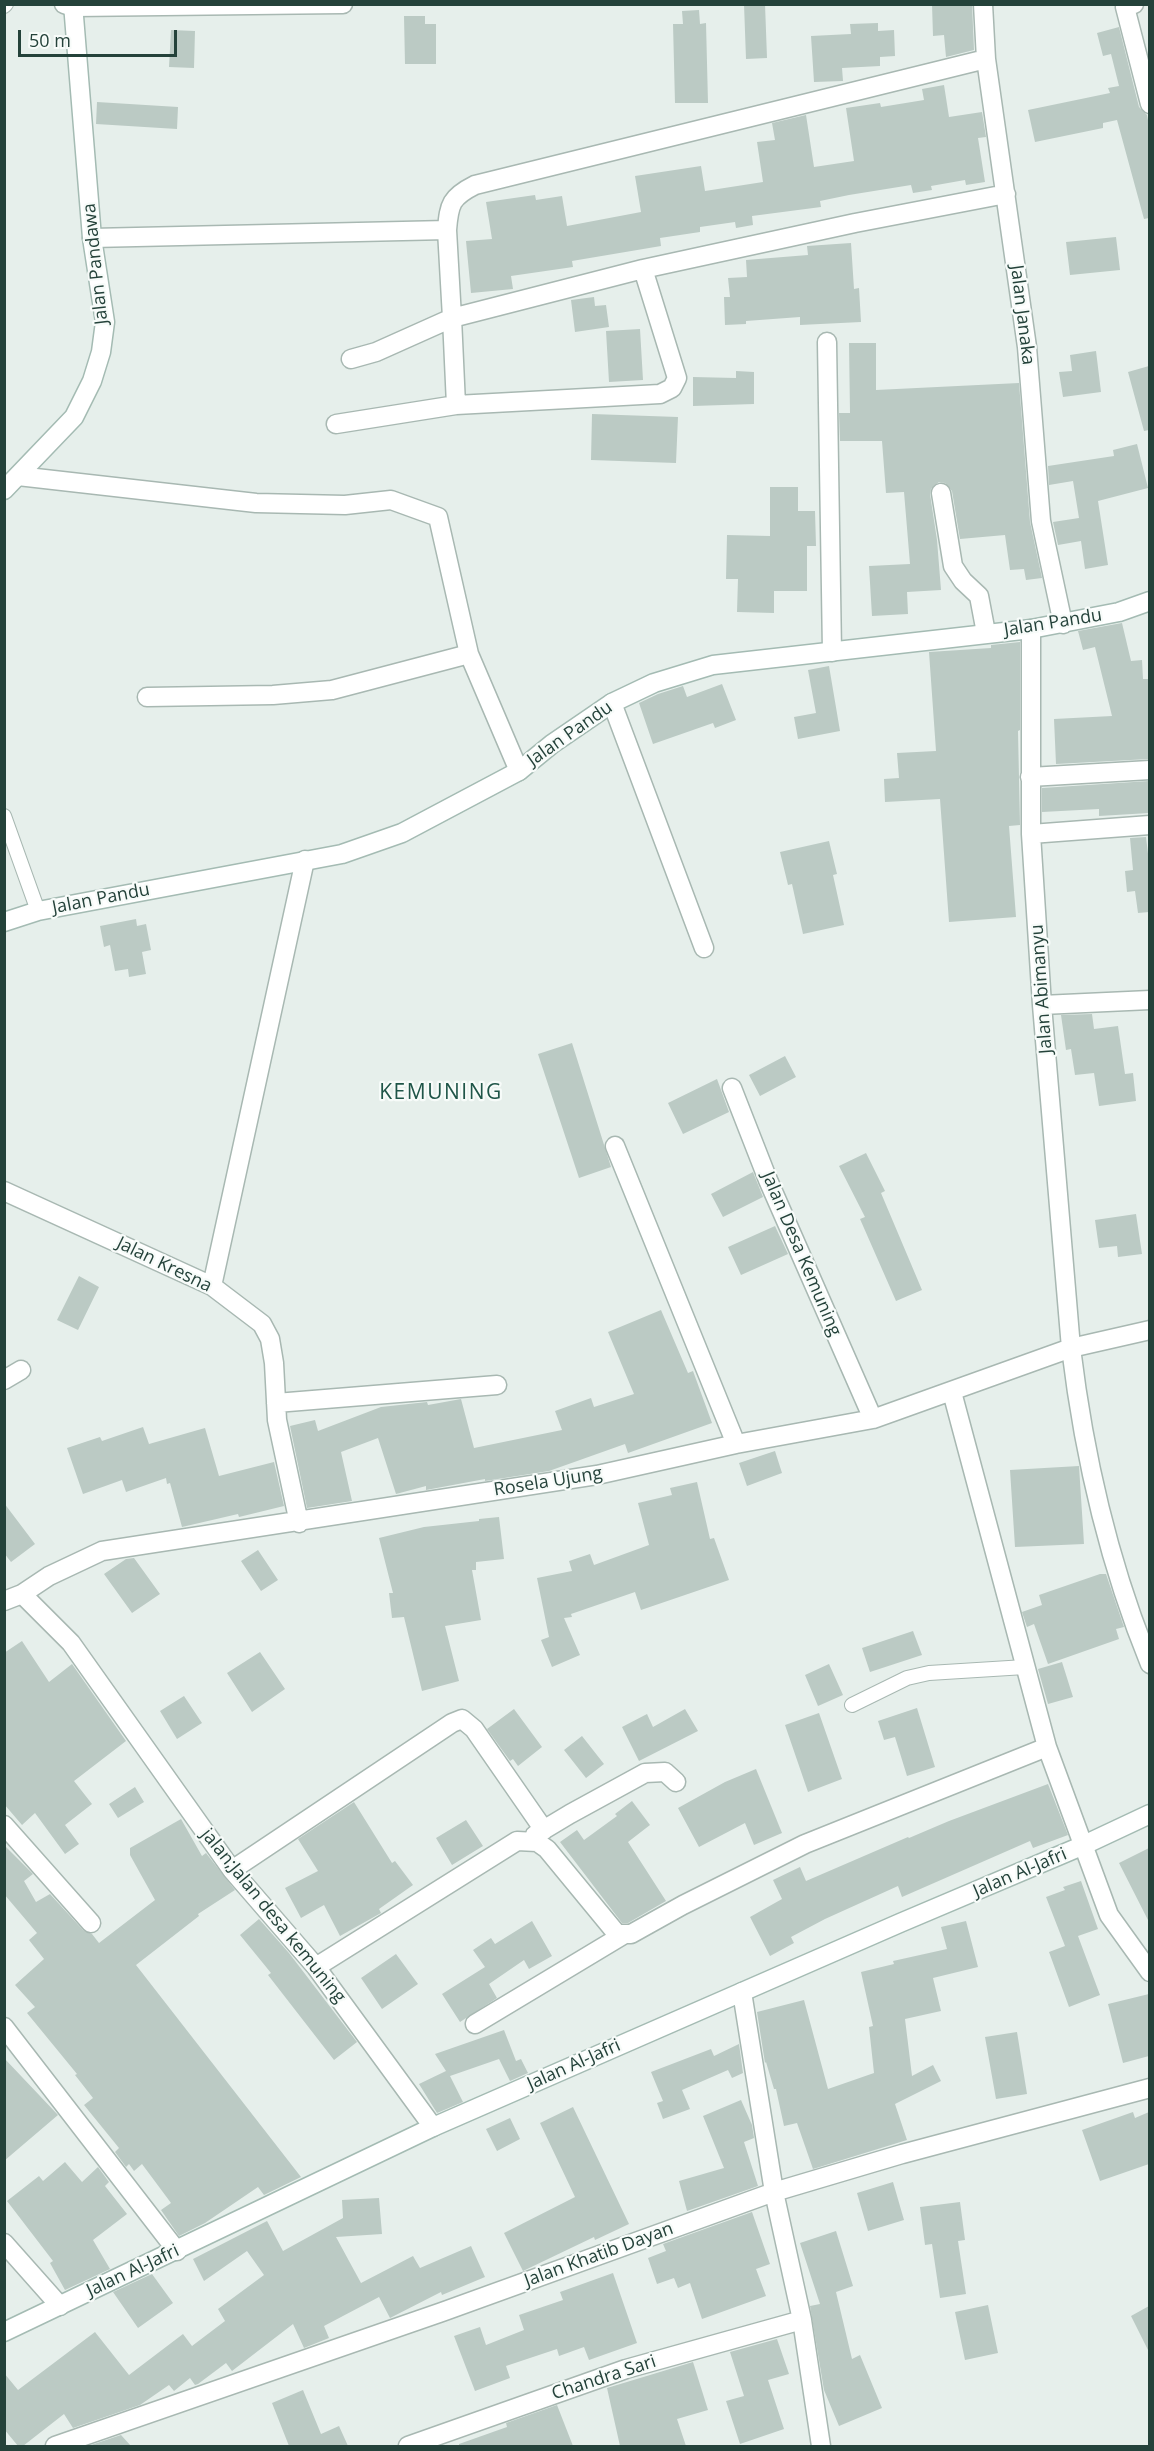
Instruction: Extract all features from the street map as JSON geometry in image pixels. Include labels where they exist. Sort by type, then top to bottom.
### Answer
[{"type":"street","points":[[70,5],[344,4]]},
{"type":"street","name":"Jalan Janaka","points":[[983,4],[986,59],[1027,347],[1041,521],[1063,624]]},
{"type":"street","points":[[1134,4],[1125,7],[1149,104]]},
{"type":"street","name":"Jalan Pandawa","points":[[4,490],[74,417],[93,381],[101,352],[105,322],[92,238],[70,5]]},
{"type":"street","points":[[456,405],[447,231],[449,209],[460,192],[475,185],[986,59]]},
{"type":"street","points":[[351,359],[376,352],[452,318],[643,269],[855,223],[1006,194]]},
{"type":"street","points":[[92,238],[447,231]]},
{"type":"street","points":[[336,424],[456,405],[660,394],[672,388],[677,378],[643,269]]},
{"type":"street","points":[[827,342],[832,652]]},
{"type":"street","points":[[18,476],[256,503],[345,505],[391,500],[438,518],[469,654],[519,771]]},
{"type":"street","points":[[941,493],[953,566],[963,581],[979,596],[986,633]]},
{"type":"street","name":"Jalan Pandu","points":[[4,922],[38,911],[342,854],[402,833],[519,771],[552,744],[612,703],[654,683],[713,665],[1031,629],[1119,612],[1149,601]]},
{"type":"street","name":"Jalan Abimanyu","points":[[1031,629],[1031,834],[1042,1005],[1071,1348],[1077,1395],[1097,1500],[1136,1631],[1149,1664]]},
{"type":"street","points":[[147,697],[273,695],[332,690],[469,654]]},
{"type":"street","points":[[612,703],[704,948]]},
{"type":"street","points":[[1030,777],[1149,770]]},
{"type":"street","points":[[1031,834],[1149,825]]},
{"type":"street","points":[[212,1286],[305,860]]},
{"type":"street","points":[[1042,1005],[1149,1000]]},
{"type":"street","name":"Jalan Desa Kemuning","points":[[732,1088],[768,1180],[873,1419]]},
{"type":"street","points":[[615,1146],[736,1444]]},
{"type":"street","name":"Jalan Kresna","points":[[4,1191],[212,1286],[262,1324],[272,1347],[277,1420],[299,1523]]},
{"type":"street","name":"Rosela Ujung","points":[[4,1601],[22,1594],[49,1576],[102,1551],[299,1523],[597,1475],[736,1444],[873,1419],[1071,1348],[1149,1330]]},
{"type":"street","points":[[4,1380],[21,1370]]},
{"type":"street","points":[[276,1403],[497,1385]]},
{"type":"street","points":[[952,1392],[1047,1747],[1109,1915],[1149,1972]]},
{"type":"street","name":"jalan;Jalan desa kemuning","points":[[22,1594],[71,1643],[232,1870],[316,1967],[433,2127]]},
{"type":"street","points":[[232,1870],[442,1729],[462,1719],[474,1729],[544,1830]]},
{"type":"street","points":[[316,1967],[517,1841],[537,1842],[547,1849],[617,1934],[630,1934],[805,1844],[1047,1747]]},
{"type":"street","points":[[528,1840],[645,1773],[665,1772],[676,1782]]},
{"type":"street","name":"Jalan Al-Jafri","points":[[4,2332],[433,2127],[1084,1845],[1149,1814]]},
{"type":"street","points":[[4,1825],[91,1923]]},
{"type":"street","points":[[474,2024],[623,1935]]},
{"type":"street","points":[[742,1992],[774,2192],[802,2320],[821,2446]]},
{"type":"street","points":[[4,2027],[177,2251]]},
{"type":"street","name":"Jalan Khatib Dayan","points":[[55,2446],[442,2312],[774,2192],[902,2154],[1149,2088]]},
{"type":"street","points":[[4,2243],[60,2306]]},
{"type":"street","name":"Chandra Sari","points":[[408,2446],[626,2369],[802,2320]]},
{"type":"lane","points":[[4,816],[38,911]]},
{"type":"lane","points":[[852,1706],[907,1678],[929,1673],[1025,1667]]},
{"type":"building","points":[[744,4],[765,4],[767,58],[746,59]]},
{"type":"building","points":[[932,4],[972,4],[974,50],[946,57],[944,35],[933,36]]},
{"type":"building","points":[[699,10],[700,24],[706,23],[708,103],[675,103],[673,24],[683,24],[682,11]]},
{"type":"building","points":[[404,16],[425,16],[425,24],[436,24],[436,64],[405,64]]},
{"type":"building","points":[[878,23],[878,31],[894,30],[895,56],[880,57],[880,66],[842,68],[843,81],[814,82],[811,36],[851,34],[850,24]]},
{"type":"building","points":[[1119,27],[1139,107],[1147,115],[1149,126],[1149,218],[1144,219],[1117,120],[1103,123],[1103,128],[1035,142],[1028,110],[1110,93],[1108,88],[1119,86],[1111,54],[1103,56],[1097,33]]},
{"type":"building","points":[[171,30],[195,31],[194,68],[169,67]]},
{"type":"building","points":[[944,85],[949,117],[982,112],[986,137],[978,138],[985,182],[966,185],[965,180],[931,186],[932,190],[913,193],[911,185],[820,201],[821,207],[752,216],[753,225],[736,228],[735,222],[700,227],[700,232],[660,238],[661,246],[572,261],[573,267],[511,276],[513,289],[471,293],[466,241],[492,239],[486,202],[535,195],[536,200],[562,196],[567,226],[641,212],[635,176],[701,166],[705,191],[763,182],[757,142],[775,140],[772,123],[806,115],[814,167],[854,161],[846,108],[880,103],[881,107],[924,100],[922,89]]},
{"type":"building","points":[[97,102],[178,107],[177,129],[96,124]]},
{"type":"building","points":[[1116,237],[1120,270],[1070,275],[1066,242]]},
{"type":"building","points":[[851,243],[854,289],[859,288],[861,322],[800,325],[800,317],[725,325],[724,297],[730,297],[728,278],[747,277],[746,260],[808,255],[807,246]]},
{"type":"building","points":[[594,297],[595,306],[606,305],[609,327],[575,332],[571,300]]},
{"type":"building","points":[[640,329],[643,380],[609,382],[606,331]]},
{"type":"building","points":[[849,343],[876,343],[876,390],[1019,383],[1030,522],[1042,578],[1026,580],[1024,569],[1010,570],[1005,535],[960,539],[952,491],[945,483],[939,482],[931,489],[930,494],[941,590],[907,592],[908,614],[872,616],[869,566],[910,564],[904,492],[886,493],[882,441],[840,441],[839,413],[850,413]]},
{"type":"building","points":[[1096,351],[1101,392],[1063,397],[1059,372],[1072,371],[1070,355]]},
{"type":"building","points":[[1149,366],[1149,430],[1144,431],[1128,372]]},
{"type":"building","points":[[736,371],[754,372],[754,404],[693,406],[693,377],[736,378]]},
{"type":"building","points":[[592,414],[678,417],[676,463],[591,460]]},
{"type":"building","points":[[1137,444],[1148,488],[1098,501],[1108,565],[1085,569],[1081,541],[1058,545],[1053,522],[1079,518],[1073,481],[1049,485],[1048,466],[1114,456],[1113,450]]},
{"type":"building","points":[[770,487],[798,487],[798,511],[815,511],[816,546],[807,546],[807,591],[774,591],[774,613],[737,612],[738,579],[726,579],[727,535],[770,536]]},
{"type":"building","points":[[1122,623],[1131,661],[1142,660],[1143,679],[1149,679],[1149,759],[1056,764],[1054,719],[1112,716],[1095,647],[1083,650],[1078,631]]},
{"type":"building","points":[[1020,642],[1020,730],[1018,731],[1020,825],[1009,826],[1016,917],[949,922],[940,799],[885,802],[884,779],[899,778],[897,753],[936,751],[929,652],[991,648],[991,645]]},
{"type":"building","points":[[829,666],[840,731],[798,739],[794,717],[816,713],[808,670]]},
{"type":"building","points":[[722,684],[736,720],[715,728],[713,723],[653,744],[639,703],[683,686],[687,697]]},
{"type":"building","points":[[1149,781],[1149,813],[1099,816],[1099,809],[1042,812],[1042,788]]},
{"type":"building","points":[[1146,837],[1149,862],[1149,912],[1138,913],[1135,891],[1127,892],[1125,871],[1133,870],[1130,838]]},
{"type":"building","points":[[829,841],[837,874],[833,875],[844,925],[803,934],[792,884],[788,885],[780,852]]},
{"type":"building","points":[[136,919],[137,926],[146,924],[151,950],[142,952],[146,974],[129,977],[128,969],[115,971],[110,945],[104,947],[100,926]]},
{"type":"building","points":[[1092,1014],[1094,1029],[1118,1026],[1125,1074],[1133,1073],[1136,1101],[1099,1106],[1094,1073],[1075,1075],[1071,1049],[1066,1050],[1061,1015]]},
{"type":"building","points":[[572,1043],[611,1167],[579,1178],[538,1054]]},
{"type":"building","points":[[785,1056],[796,1077],[760,1096],[749,1075]]},
{"type":"building","points":[[717,1079],[729,1112],[683,1134],[668,1103]]},
{"type":"building","points":[[866,1153],[885,1191],[881,1193],[922,1290],[896,1301],[860,1219],[865,1217],[839,1166]]},
{"type":"building","points":[[753,1172],[763,1197],[723,1217],[711,1194]]},
{"type":"building","points":[[1136,1214],[1142,1254],[1118,1257],[1117,1246],[1099,1248],[1095,1220]]},
{"type":"building","points":[[775,1226],[788,1254],[741,1275],[728,1247]]},
{"type":"building","points":[[79,1276],[99,1287],[78,1330],[57,1320]]},
{"type":"building","points":[[661,1310],[688,1373],[693,1371],[712,1423],[628,1453],[625,1444],[549,1471],[485,1481],[485,1479],[426,1490],[426,1486],[396,1494],[378,1438],[341,1452],[352,1501],[307,1508],[290,1426],[315,1420],[318,1431],[381,1407],[427,1402],[428,1405],[461,1399],[474,1448],[562,1430],[555,1411],[591,1398],[594,1407],[634,1394],[608,1332]]},
{"type":"building","points":[[143,1427],[149,1444],[205,1428],[219,1476],[274,1462],[284,1506],[182,1527],[170,1483],[167,1484],[166,1478],[126,1492],[122,1480],[83,1494],[67,1448],[100,1437],[102,1441]]},
{"type":"building","points":[[775,1451],[782,1473],[747,1486],[739,1463]]},
{"type":"building","points":[[1079,1466],[1084,1544],[1015,1547],[1010,1470]]},
{"type":"building","points":[[697,1482],[710,1539],[714,1538],[729,1580],[641,1610],[635,1592],[571,1614],[572,1617],[564,1618],[580,1655],[552,1667],[541,1640],[549,1637],[537,1578],[572,1571],[569,1561],[590,1554],[594,1565],[649,1545],[638,1503],[672,1495],[670,1488]]},
{"type":"building","points":[[4,1503],[35,1544],[11,1562],[4,1553]]},
{"type":"building","points":[[499,1517],[504,1559],[476,1562],[476,1570],[472,1570],[481,1620],[445,1626],[459,1681],[422,1691],[404,1617],[392,1618],[389,1593],[393,1593],[379,1538],[424,1527]]},
{"type":"building","points":[[258,1550],[278,1580],[261,1591],[241,1561]]},
{"type":"building","points":[[134,1558],[160,1594],[132,1613],[104,1574],[126,1559]]},
{"type":"building","points":[[1106,1574],[1124,1627],[1116,1629],[1119,1639],[1048,1664],[1034,1624],[1027,1627],[1022,1612],[1042,1605],[1039,1595]]},
{"type":"building","points":[[913,1631],[922,1655],[870,1672],[862,1648]]},
{"type":"building","points":[[22,1641],[49,1682],[72,1664],[126,1741],[74,1781],[92,1804],[65,1825],[79,1844],[65,1854],[35,1813],[22,1825],[4,1804],[4,1653]]},
{"type":"building","points":[[260,1652],[285,1689],[252,1712],[227,1673]]},
{"type":"building","points":[[1062,1662],[1073,1697],[1048,1704],[1038,1669]]},
{"type":"building","points":[[829,1664],[843,1695],[818,1706],[805,1675]]},
{"type":"building","points":[[184,1696],[202,1723],[177,1739],[160,1711]]},
{"type":"building","points":[[917,1708],[935,1767],[907,1776],[895,1737],[884,1740],[878,1721]]},
{"type":"building","points":[[514,1709],[542,1747],[518,1766],[513,1759],[510,1761],[487,1729]]},
{"type":"building","points":[[685,1709],[698,1731],[639,1761],[622,1727],[647,1714],[653,1727]]},
{"type":"building","points":[[819,1713],[842,1779],[808,1792],[785,1725]]},
{"type":"building","points":[[582,1736],[604,1764],[586,1778],[564,1750]]},
{"type":"building","points":[[756,1769],[782,1833],[754,1845],[745,1823],[699,1847],[678,1808],[725,1782]]},
{"type":"building","points":[[1048,1784],[1068,1835],[1033,1848],[1030,1841],[902,1897],[898,1886],[791,1937],[794,1943],[770,1956],[750,1917],[782,1899],[773,1880],[800,1867],[806,1881],[908,1837]]},
{"type":"building","points":[[135,1787],[144,1802],[118,1818],[109,1804]]},
{"type":"building","points":[[632,1801],[650,1825],[628,1842],[666,1901],[628,1923],[622,1923],[560,1842],[577,1830],[584,1840],[617,1816],[615,1814]]},
{"type":"building","points":[[354,1802],[392,1863],[395,1861],[413,1885],[379,1909],[381,1913],[340,1936],[324,1905],[301,1918],[285,1888],[318,1871],[298,1839]]},
{"type":"building","points":[[181,1819],[202,1856],[206,1853],[235,1890],[198,1914],[199,1916],[136,1965],[301,2177],[264,2195],[258,2187],[205,2223],[179,2236],[161,2210],[171,2203],[142,2164],[134,2171],[129,2164],[126,2167],[115,2152],[119,2148],[84,2105],[93,2098],[75,2075],[77,2074],[27,2013],[35,2007],[15,1985],[44,1959],[29,1940],[37,1933],[4,1894],[4,1845],[33,1874],[24,1881],[36,1902],[50,1894],[83,1930],[92,1934],[99,1943],[155,1900],[130,1855],[130,1848]]},
{"type":"building","points":[[466,1820],[483,1846],[452,1865],[436,1838]]},
{"type":"building","points":[[1149,1848],[1149,1922],[1119,1863]]},
{"type":"building","points":[[1081,1881],[1098,1929],[1078,1936],[1100,1995],[1069,2007],[1049,1952],[1065,1946],[1046,1897],[1065,1890],[1063,1887]]},
{"type":"building","points":[[259,1919],[289,1953],[357,2042],[334,2060],[268,1975],[271,1973],[240,1935]]},
{"type":"building","points":[[532,1921],[552,1956],[529,1969],[524,1960],[489,1984],[497,1998],[460,2022],[442,1994],[485,1967],[473,1950],[491,1938],[495,1944]]},
{"type":"building","points":[[966,1921],[978,1967],[933,1978],[941,2011],[905,2019],[912,2076],[933,2065],[941,2081],[895,2104],[907,2140],[813,2169],[797,2123],[784,2126],[776,2089],[774,2089],[765,2063],[757,2012],[804,2000],[828,2089],[874,2073],[869,2027],[873,2026],[861,1972],[894,1964],[893,1961],[947,1949],[941,1927]]},
{"type":"building","points":[[396,1954],[418,1984],[382,2009],[361,1978]]},
{"type":"building","points":[[1149,1994],[1149,2056],[1123,2063],[1108,2004]]},
{"type":"building","points":[[504,2030],[516,2061],[521,2059],[528,2073],[510,2081],[499,2059],[450,2076],[463,2102],[437,2113],[419,2084],[446,2071],[435,2054]]},
{"type":"building","points":[[1017,2032],[1027,2094],[996,2099],[985,2037]]},
{"type":"building","points":[[739,2044],[743,2073],[732,2078],[728,2070],[682,2090],[690,2109],[663,2119],[657,2103],[663,2101],[651,2072],[711,2049],[714,2056]]},
{"type":"building","points":[[4,2058],[58,2115],[4,2161]]},
{"type":"building","points":[[741,2100],[752,2125],[754,2138],[744,2142],[758,2186],[687,2211],[679,2181],[724,2168],[703,2116]]},
{"type":"building","points":[[573,2107],[629,2224],[595,2240],[594,2237],[523,2271],[504,2233],[575,2197],[540,2123]]},
{"type":"building","points":[[1133,2112],[1135,2118],[1149,2112],[1149,2164],[1100,2181],[1082,2130]]},
{"type":"building","points":[[510,2118],[520,2139],[497,2151],[486,2129]]},
{"type":"building","points":[[65,2162],[82,2182],[98,2167],[109,2182],[105,2186],[127,2214],[93,2240],[110,2269],[65,2290],[50,2263],[53,2261],[7,2201],[39,2176],[43,2181]]},
{"type":"building","points":[[893,2182],[904,2220],[868,2231],[857,2193]]},
{"type":"building","points":[[379,2198],[382,2234],[336,2237],[361,2283],[413,2256],[420,2268],[471,2246],[485,2277],[442,2295],[441,2292],[390,2318],[379,2297],[324,2326],[329,2338],[304,2348],[293,2324],[232,2371],[226,2363],[198,2384],[195,2385],[190,2378],[174,2391],[169,2385],[140,2405],[73,2428],[64,2414],[23,2446],[18,2446],[4,2429],[4,2373],[18,2390],[95,2332],[129,2375],[183,2334],[192,2346],[225,2321],[218,2309],[264,2275],[247,2251],[204,2281],[193,2259],[267,2221],[283,2251],[343,2218],[342,2200]]},
{"type":"building","points":[[960,2202],[965,2240],[958,2241],[966,2294],[940,2298],[932,2244],[925,2245],[920,2207]]},
{"type":"building","points":[[752,2212],[770,2264],[756,2269],[766,2296],[702,2319],[690,2283],[678,2288],[674,2278],[657,2284],[648,2258],[666,2251],[663,2244]]},
{"type":"building","points":[[836,2231],[853,2286],[836,2292],[852,2359],[860,2355],[882,2408],[839,2426],[824,2390],[810,2306],[820,2304],[800,2243]]},
{"type":"building","points":[[613,2273],[637,2343],[589,2360],[584,2347],[559,2356],[557,2349],[506,2366],[510,2378],[475,2391],[454,2336],[480,2327],[486,2345],[524,2330],[519,2315],[563,2300],[560,2292]]},
{"type":"building","points":[[152,2274],[173,2303],[138,2328],[113,2292]]},
{"type":"building","points":[[988,2305],[998,2353],[965,2360],[955,2312]]},
{"type":"building","points":[[1149,2306],[1149,2352],[1131,2316]]},
{"type":"building","points":[[777,2339],[789,2374],[768,2380],[784,2429],[740,2444],[726,2401],[744,2396],[730,2352]]},
{"type":"building","points":[[693,2362],[708,2410],[677,2419],[686,2446],[620,2446],[607,2388]]},
{"type":"building","points":[[303,2390],[321,2434],[339,2426],[348,2446],[289,2446],[272,2403]]},
{"type":"building","points":[[557,2405],[573,2446],[459,2446],[459,2444],[507,2427],[506,2423]]},
{"type":"building","points":[[121,2435],[131,2446],[88,2446]]},
{"type":"district","name":"KEMUNING","points":[[441,1093]]}]
